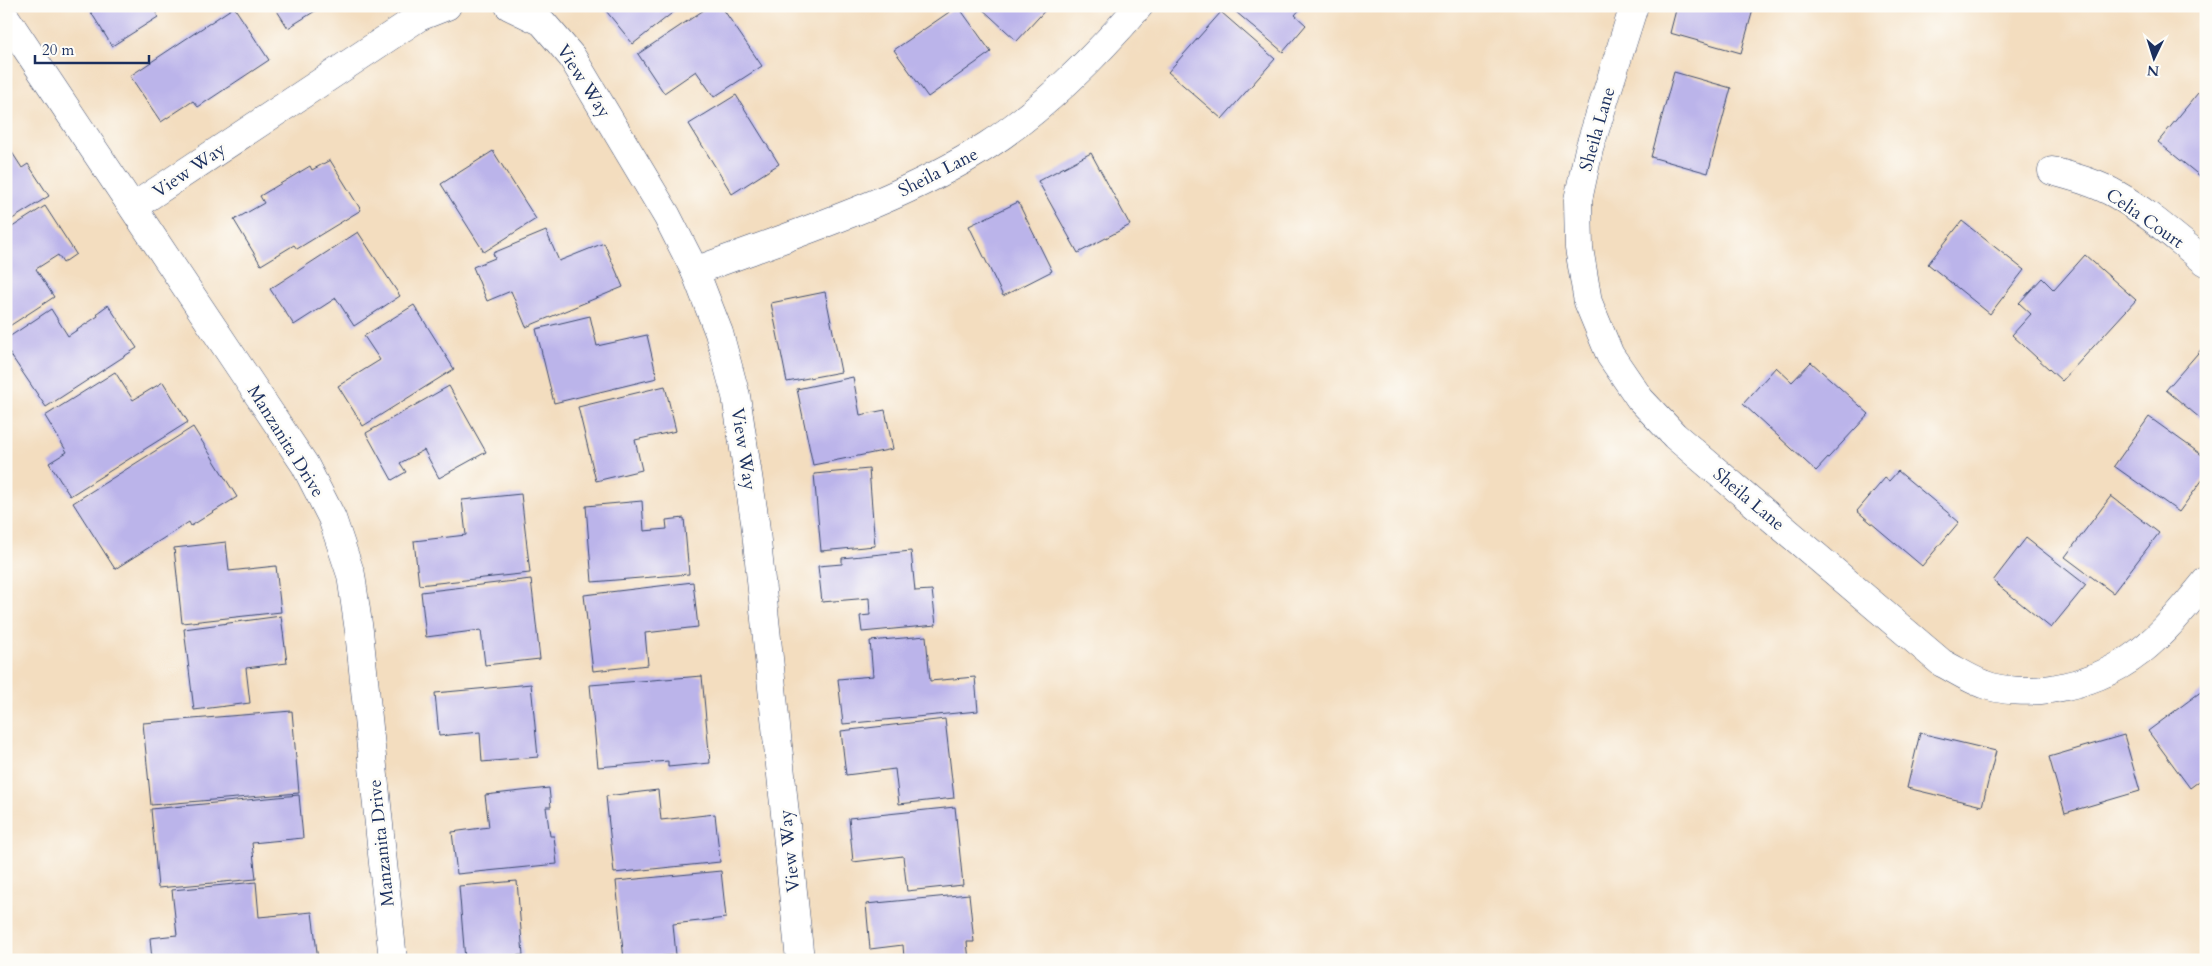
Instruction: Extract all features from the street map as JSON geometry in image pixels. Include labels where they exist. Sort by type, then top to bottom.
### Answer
[{"type":"street","name":"View Way","points":[[133,207],[419,17],[448,6]]},
{"type":"street","name":"View Way","points":[[509,6],[542,22],[572,56],[667,216],[695,271],[719,333],[736,396],[747,460],[800,960]]},
{"type":"street","name":"Sheila Lane","points":[[695,271],[878,202],[935,176],[989,145],[1039,106],[1084,65],[1138,6]]},
{"type":"street","name":"Sheila Lane","points":[[1634,6],[1589,149],[1578,200],[1579,248],[1588,302],[1610,354],[1640,399],[1670,430],[1942,663],[1984,685],[2031,692],[2079,685],[2123,666],[2159,637],[2202,592]]},
{"type":"street","name":"Manzanita Drive","points":[[6,18],[305,465],[332,518],[351,575],[359,631],[393,960]]},
{"type":"street","name":"Celia Court","points":[[2052,171],[2085,180],[2116,194],[2143,212],[2206,262]]},
{"type":"building","points":[[87,6],[152,6],[158,17],[112,46]]},
{"type":"building","points":[[274,6],[323,6],[288,28]]},
{"type":"building","points":[[602,6],[681,6],[633,44]]},
{"type":"building","points":[[710,6],[721,6],[762,66],[714,97],[696,71],[664,93],[638,54]]},
{"type":"building","points":[[958,6],[991,52],[928,97],[894,50]]},
{"type":"building","points":[[979,6],[1049,6],[1017,41]]},
{"type":"building","points":[[1229,6],[1303,6],[1295,15],[1306,25],[1283,52]]},
{"type":"building","points":[[1677,6],[1754,6],[1741,53],[1670,33]]},
{"type":"building","points":[[234,7],[269,60],[198,107],[193,101],[161,122],[130,76]]},
{"type":"building","points":[[1221,12],[1275,59],[1222,119],[1168,72]]},
{"type":"building","points":[[1674,72],[1731,88],[1708,173],[1651,157]]},
{"type":"building","points":[[2198,93],[2206,99],[2206,181],[2158,142]]},
{"type":"building","points":[[736,95],[779,164],[732,194],[689,124]]},
{"type":"building","points":[[6,143],[22,168],[28,164],[49,196],[6,223]]},
{"type":"building","points":[[493,151],[536,219],[484,252],[441,184]]},
{"type":"building","points":[[1091,153],[1130,225],[1078,253],[1038,181]]},
{"type":"building","points":[[330,160],[361,210],[297,249],[294,245],[261,265],[234,220],[264,203],[260,196],[310,166],[312,170]]},
{"type":"building","points":[[1018,202],[1052,271],[1003,296],[969,226]]},
{"type":"building","points":[[45,206],[76,254],[63,263],[58,255],[36,269],[54,297],[8,327],[6,324],[6,231]]},
{"type":"building","points":[[1962,221],[2024,270],[1990,314],[1928,264]]},
{"type":"building","points":[[546,231],[559,261],[604,243],[623,287],[526,327],[511,291],[487,301],[473,267],[495,258],[493,253]]},
{"type":"building","points":[[358,232],[400,296],[354,326],[336,298],[294,325],[270,289]]},
{"type":"building","points":[[2085,255],[2136,300],[2062,381],[2012,335],[2031,314],[2019,303],[2042,278],[2054,290]]},
{"type":"building","points":[[825,292],[841,372],[787,382],[771,303]]},
{"type":"building","points":[[108,305],[137,348],[46,407],[6,348],[6,339],[51,309],[68,336],[98,316],[97,313]]},
{"type":"building","points":[[414,305],[454,369],[363,426],[338,386],[380,360],[364,336]]},
{"type":"building","points":[[590,316],[597,346],[647,335],[657,378],[554,403],[536,329]]},
{"type":"building","points":[[2204,346],[2206,347],[2206,423],[2166,390]]},
{"type":"building","points":[[1811,362],[1869,414],[1816,471],[1743,404],[1776,367],[1792,382]]},
{"type":"building","points":[[115,372],[133,400],[163,382],[188,422],[70,496],[49,463],[67,452],[45,416]]},
{"type":"building","points":[[853,377],[860,415],[885,410],[893,449],[813,465],[797,389]]},
{"type":"building","points":[[449,386],[486,452],[439,478],[424,450],[400,463],[406,472],[392,480],[366,433]]},
{"type":"building","points":[[665,386],[676,431],[635,440],[642,470],[596,481],[578,407]]},
{"type":"building","points":[[2149,417],[2206,458],[2206,475],[2179,512],[2114,466]]},
{"type":"building","points":[[193,427],[237,497],[191,526],[189,522],[115,569],[73,503]]},
{"type":"building","points":[[869,469],[875,546],[821,551],[814,474]]},
{"type":"building","points":[[1898,471],[1959,522],[1922,566],[1857,511],[1885,478],[1889,481]]},
{"type":"building","points":[[521,494],[530,573],[419,585],[414,541],[466,535],[462,500]]},
{"type":"building","points":[[2111,496],[2159,533],[2113,593],[2065,557]]},
{"type":"building","points":[[642,501],[644,531],[667,529],[666,520],[684,518],[689,574],[592,582],[586,506]]},
{"type":"building","points":[[2026,538],[2086,585],[2051,628],[1993,581]]},
{"type":"building","points":[[226,542],[229,571],[276,566],[281,612],[182,623],[174,548]]},
{"type":"building","points":[[911,551],[915,591],[932,590],[936,625],[862,632],[860,616],[870,615],[869,598],[822,602],[818,566],[842,564],[842,558]]},
{"type":"building","points":[[531,579],[540,659],[485,665],[481,630],[426,637],[421,592]]},
{"type":"building","points":[[693,582],[698,627],[645,633],[648,665],[593,671],[584,595]]},
{"type":"building","points":[[281,616],[287,663],[246,668],[250,703],[194,710],[184,629]]},
{"type":"building","points":[[926,636],[930,681],[975,677],[978,711],[843,724],[838,679],[873,676],[870,641]]},
{"type":"building","points":[[702,676],[710,763],[668,767],[668,761],[598,767],[590,685]]},
{"type":"building","points":[[531,684],[538,757],[482,762],[480,732],[439,736],[435,693]]},
{"type":"building","points":[[2206,688],[2206,776],[2190,788],[2148,731]]},
{"type":"building","points":[[292,711],[299,793],[151,805],[143,723]]},
{"type":"building","points":[[945,719],[954,798],[899,804],[895,769],[846,775],[841,731]]},
{"type":"building","points":[[1920,733],[1996,751],[1982,806],[1907,788]]},
{"type":"building","points":[[2124,735],[2140,791],[2065,813],[2049,757]]},
{"type":"building","points":[[549,788],[551,807],[546,807],[550,836],[554,836],[557,864],[457,874],[452,832],[489,827],[485,795]]},
{"type":"building","points":[[658,790],[661,820],[715,814],[720,862],[614,873],[606,796]]},
{"type":"building","points":[[299,795],[303,838],[252,843],[256,879],[158,888],[151,809]]},
{"type":"building","points":[[955,807],[963,885],[907,891],[903,856],[853,862],[849,818]]},
{"type":"building","points":[[721,871],[726,918],[673,924],[676,955],[624,960],[616,881]]},
{"type":"building","points":[[517,881],[523,955],[465,960],[459,886]]},
{"type":"building","points":[[256,882],[259,917],[312,912],[318,960],[152,960],[150,938],[177,935],[172,890]]},
{"type":"building","points":[[969,894],[974,942],[967,942],[969,960],[910,960],[910,958],[904,958],[903,945],[870,949],[866,904]]}]
